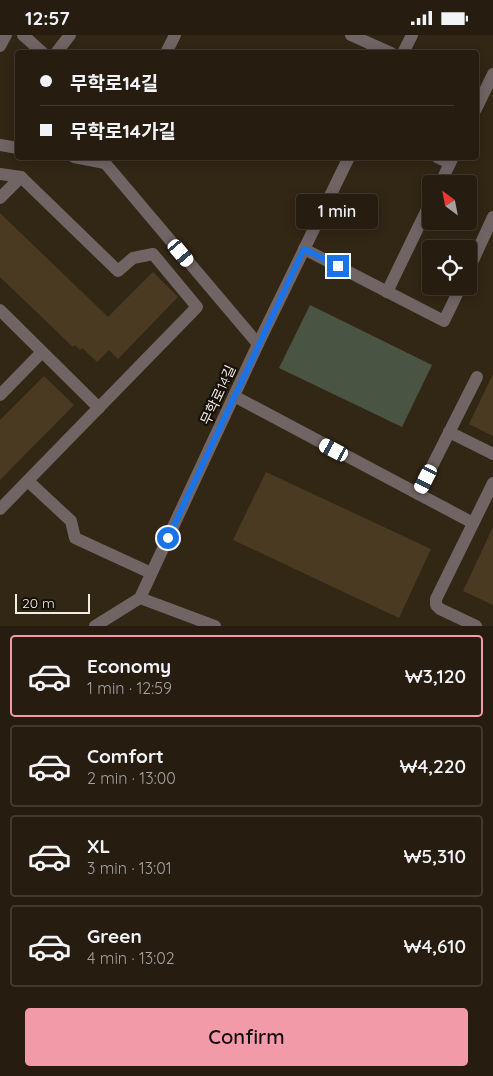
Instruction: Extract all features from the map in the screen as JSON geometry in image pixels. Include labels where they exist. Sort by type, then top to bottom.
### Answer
[{"type":"street","points":[[0,46],[6,35]]},
{"type":"street","points":[[23,35],[40,50]]},
{"type":"street","points":[[58,50],[70,35]]},
{"type":"street","points":[[168,50],[176,35]]},
{"type":"street","points":[[351,35],[384,50]]},
{"type":"street","points":[[404,50],[412,35]]},
{"type":"street","points":[[479,103],[493,74]]},
{"type":"street","points":[[0,145],[15,148]]},
{"type":"street","points":[[106,160],[258,344]]},
{"type":"street","name":"무학로14길","points":[[140,598],[258,344],[348,160]]},
{"type":"street","points":[[444,175],[451,160]]},
{"type":"street","points":[[0,174],[21,177],[118,271],[133,258],[153,254],[197,307],[0,509]]},
{"type":"street","points":[[0,199],[21,177]]},
{"type":"street","points":[[477,252],[493,217]]},
{"type":"street","points":[[387,292],[422,220]]},
{"type":"street","points":[[304,249],[444,321],[456,295]]},
{"type":"street","points":[[0,310],[99,408]]},
{"type":"street","points":[[0,395],[42,352]]},
{"type":"street","points":[[418,494],[477,377]]},
{"type":"street","points":[[234,396],[474,523]]},
{"type":"street","points":[[450,432],[493,454]]},
{"type":"street","points":[[28,481],[71,521],[75,538],[151,573]]},
{"type":"street","points":[[476,626],[440,609],[436,602],[493,483]]},
{"type":"street","points":[[95,626],[140,598],[215,626]]},
{"type":"green space","points":[[310,305],[432,365],[402,427],[279,368]]},
{"type":"building","points":[[0,213],[108,317],[153,272],[178,297],[118,359],[109,350],[97,362],[82,348],[80,350],[75,345],[73,347],[0,277]]},
{"type":"building","points":[[493,374],[493,436],[469,424]]},
{"type":"building","points":[[44,376],[74,405],[0,480],[0,420]]},
{"type":"building","points":[[266,472],[431,549],[399,618],[233,540]]},
{"type":"building","points":[[493,527],[493,605],[463,591]]},
{"type":"route","points":[[168,538],[304,249],[338,266]]}]
